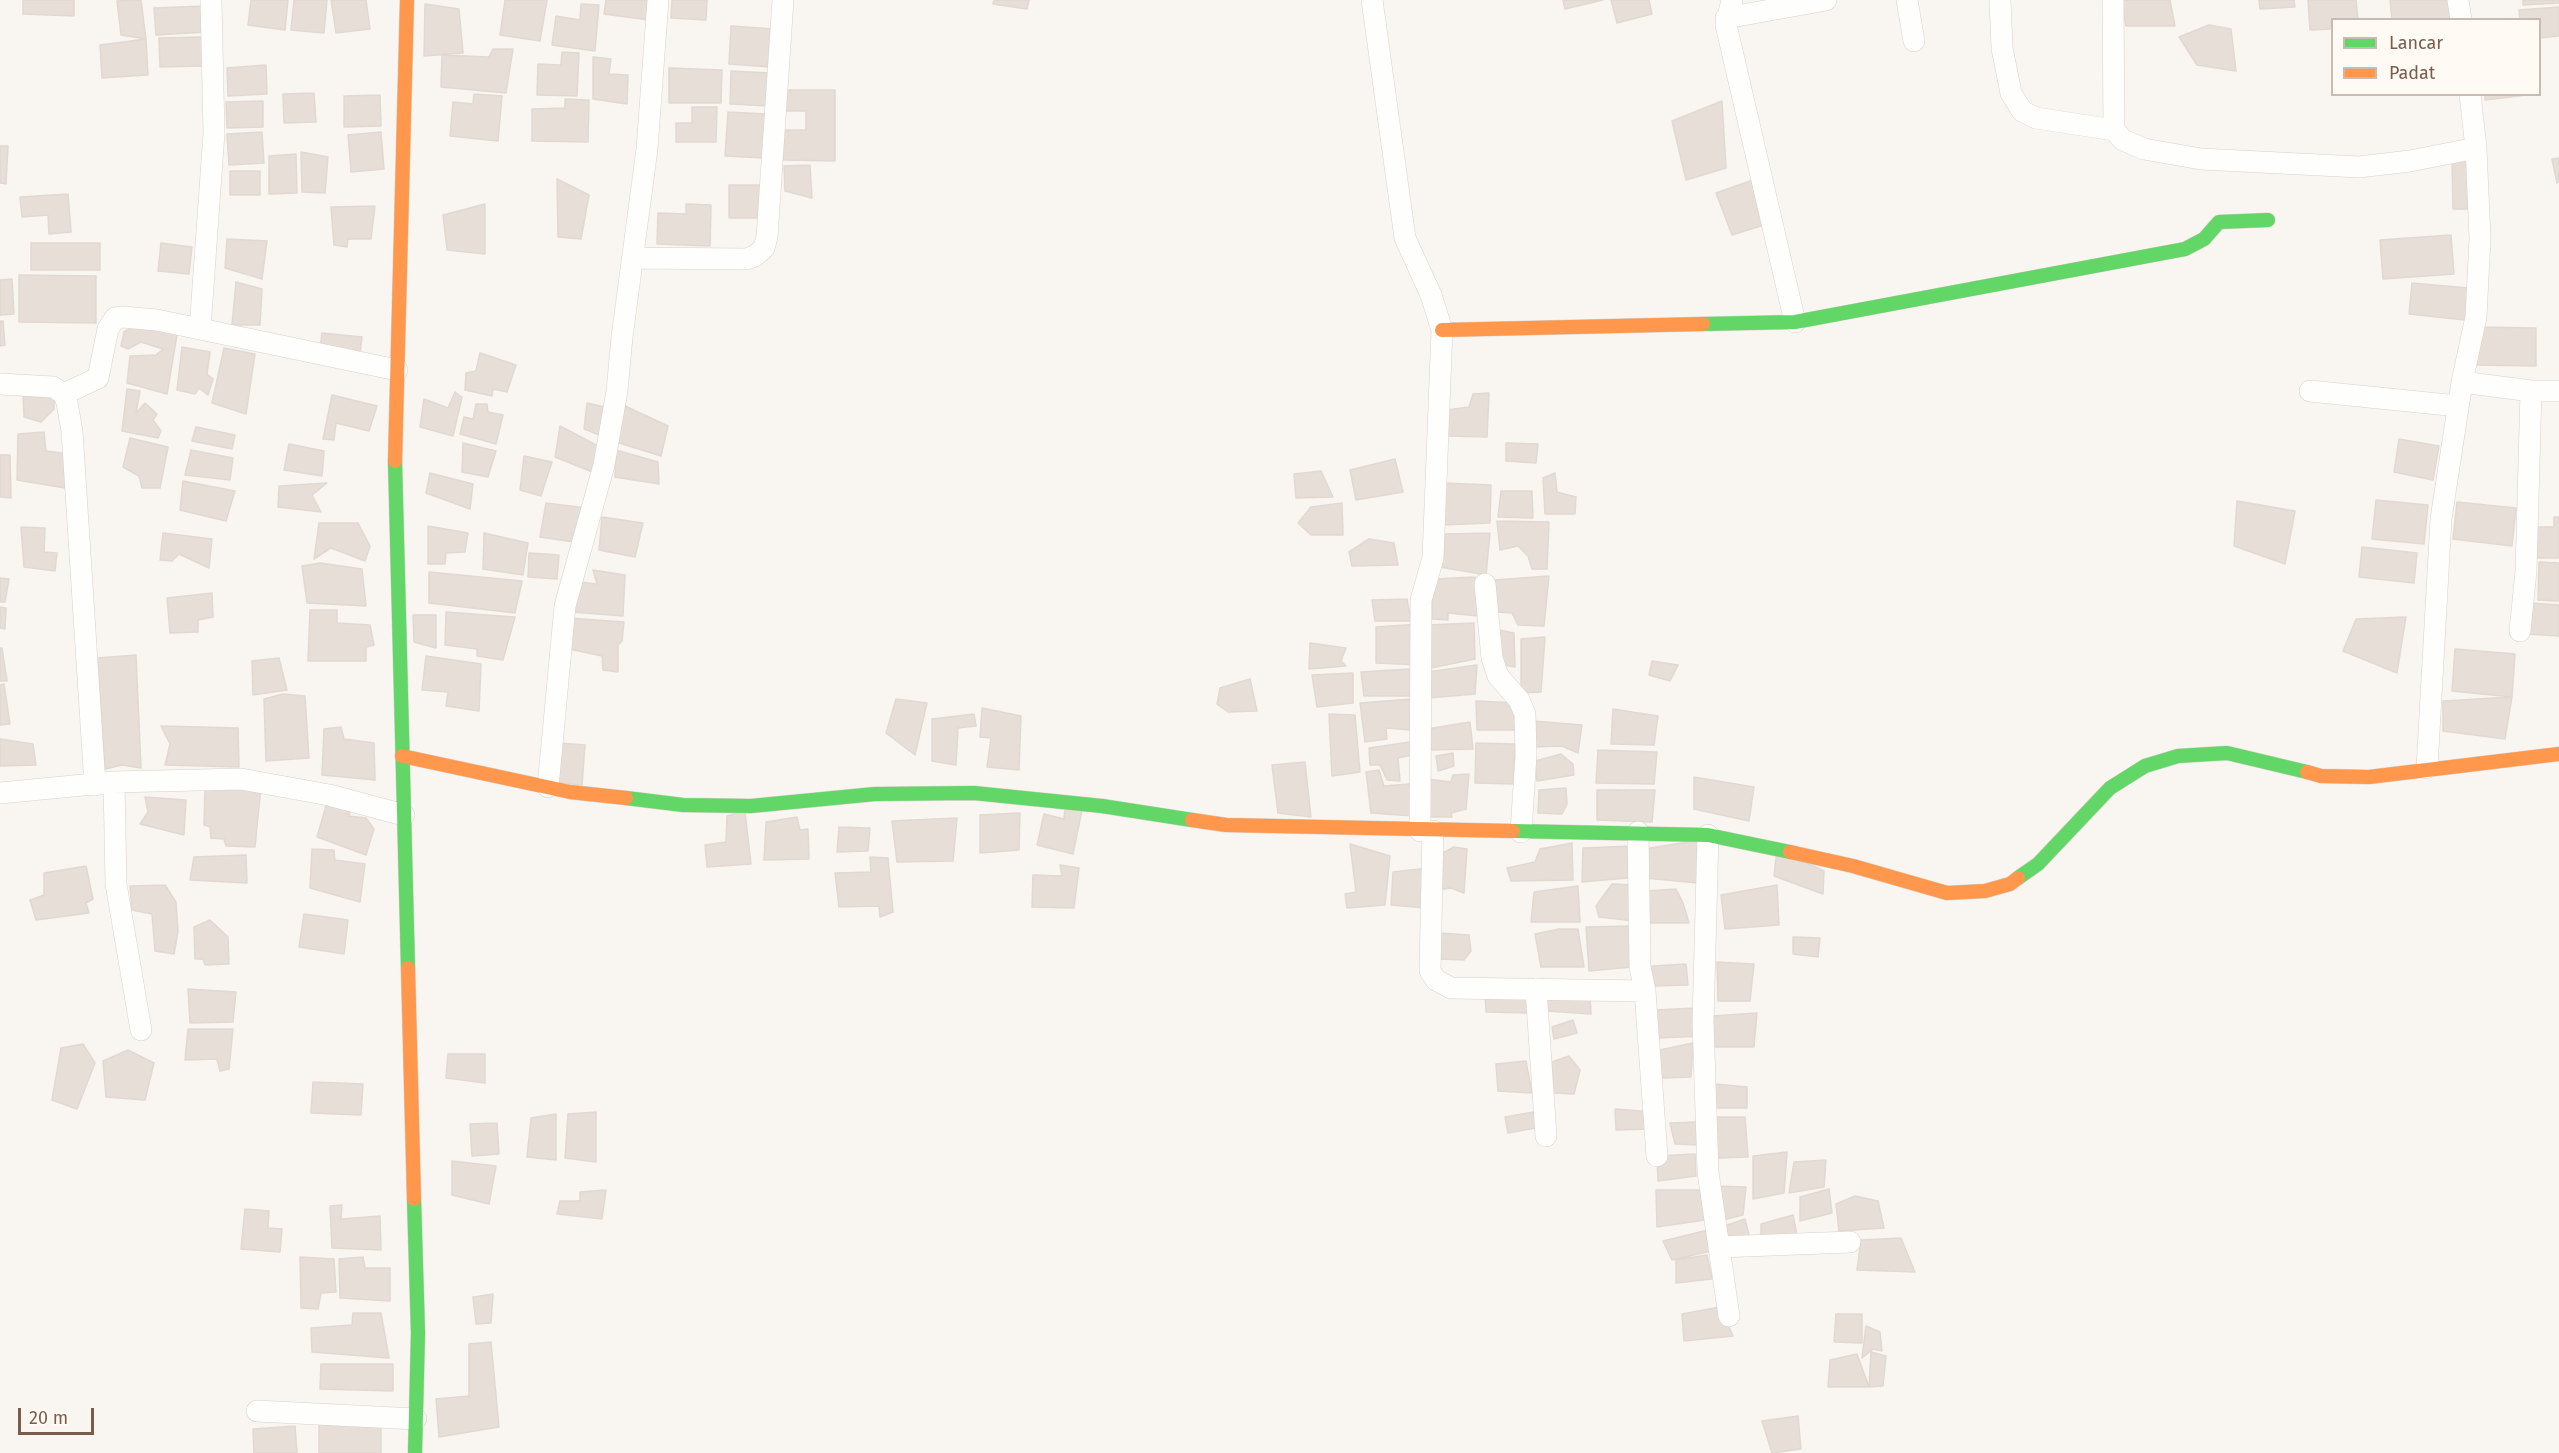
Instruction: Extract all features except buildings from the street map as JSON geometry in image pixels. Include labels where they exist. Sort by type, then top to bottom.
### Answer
[{"type":"street","points":[[200,329],[214,133],[211,0]]},
{"type":"street","points":[[407,0],[395,456],[418,1333],[416,1453]]},
{"type":"street","points":[[548,787],[565,606],[604,465],[617,392],[647,148],[658,0]]},
{"type":"street","points":[[633,258],[746,259],[755,256],[764,248],[767,237],[783,0]]},
{"type":"street","points":[[1372,0],[1405,238],[1431,295],[1442,330],[1433,558],[1421,600],[1430,971],[1436,980],[1451,988],[1645,991]]},
{"type":"street","points":[[1795,322],[1729,9],[1826,0]]},
{"type":"street","points":[[1906,0],[1914,41]]},
{"type":"street","points":[[2000,0],[2002,48],[2011,93],[2022,111],[2036,118],[2114,130],[2123,140],[2144,149],[2190,157],[2319,166],[2359,166],[2410,161],[2476,148]]},
{"type":"street","points":[[2113,0],[2114,130]]},
{"type":"street","points":[[2458,0],[2461,18]]},
{"type":"street","points":[[2427,768],[2441,519],[2462,382],[2476,317],[2480,238],[2476,148],[2470,96]]},
{"type":"street","points":[[1442,330],[1795,322],[2185,249],[2204,239],[2212,227],[2219,222],[2268,220]]},
{"type":"street","points":[[64,394],[98,378],[102,370],[108,329],[115,318],[157,320],[397,370]]},
{"type":"street","points":[[2462,382],[2531,391],[2559,391]]},
{"type":"street","points":[[0,384],[53,387],[64,394],[72,431],[104,783],[116,884],[141,1030]]},
{"type":"street","points":[[2310,391],[2458,406]]},
{"type":"street","points":[[2520,631],[2526,571],[2531,391]]},
{"type":"street","points":[[1485,584],[1492,658],[1498,676],[1519,700],[1525,714],[1526,755],[1521,832]]},
{"type":"street","points":[[402,756],[548,787],[683,805],[751,806],[875,794],[974,793],[1124,809],[1226,825],[1426,831],[1638,832],[1708,835],[1853,866],[1947,893],[1965,894],[2010,884],[2038,864],[2110,788],[2145,766],[2178,756],[2227,753],[2321,776],[2369,777],[2559,753]]},
{"type":"street","points":[[0,793],[104,783],[240,779],[329,795],[404,815]]},
{"type":"street","points":[[1638,832],[1640,967],[1645,991],[1657,1156]]},
{"type":"street","points":[[1708,835],[1703,1036],[1708,1172],[1729,1316]]},
{"type":"street","points":[[1536,989],[1546,1136]]},
{"type":"street","points":[[1719,1247],[1850,1242]]},
{"type":"street","points":[[257,1411],[416,1419]]},
{"type":"traffic: fast","points":[[1703,324],[1795,322],[2185,249],[2204,239],[2219,222],[2268,220]]},
{"type":"traffic: fast","points":[[395,461],[408,968]]},
{"type":"traffic: fast","points":[[2018,878],[2038,864],[2110,788],[2145,766],[2178,756],[2227,753],[2307,772]]},
{"type":"traffic: fast","points":[[626,798],[683,805],[751,806],[875,794],[974,793],[1102,806],[1192,820]]},
{"type":"traffic: fast","points":[[1513,831],[1708,835],[1790,852]]},
{"type":"traffic: fast","points":[[414,1199],[418,1333],[415,1453]]},
{"type":"traffic: slow","points":[[395,461],[407,0]]},
{"type":"traffic: slow","points":[[1442,330],[1703,324]]},
{"type":"traffic: slow","points":[[2307,772],[2321,776],[2369,777],[2559,754]]},
{"type":"traffic: slow","points":[[402,756],[570,792],[626,798]]},
{"type":"traffic: slow","points":[[1192,820],[1226,825],[1513,831]]},
{"type":"traffic: slow","points":[[1790,852],[1853,866],[1947,893],[1985,891],[2010,884],[2018,878]]},
{"type":"traffic: slow","points":[[408,968],[414,1199]]}]
